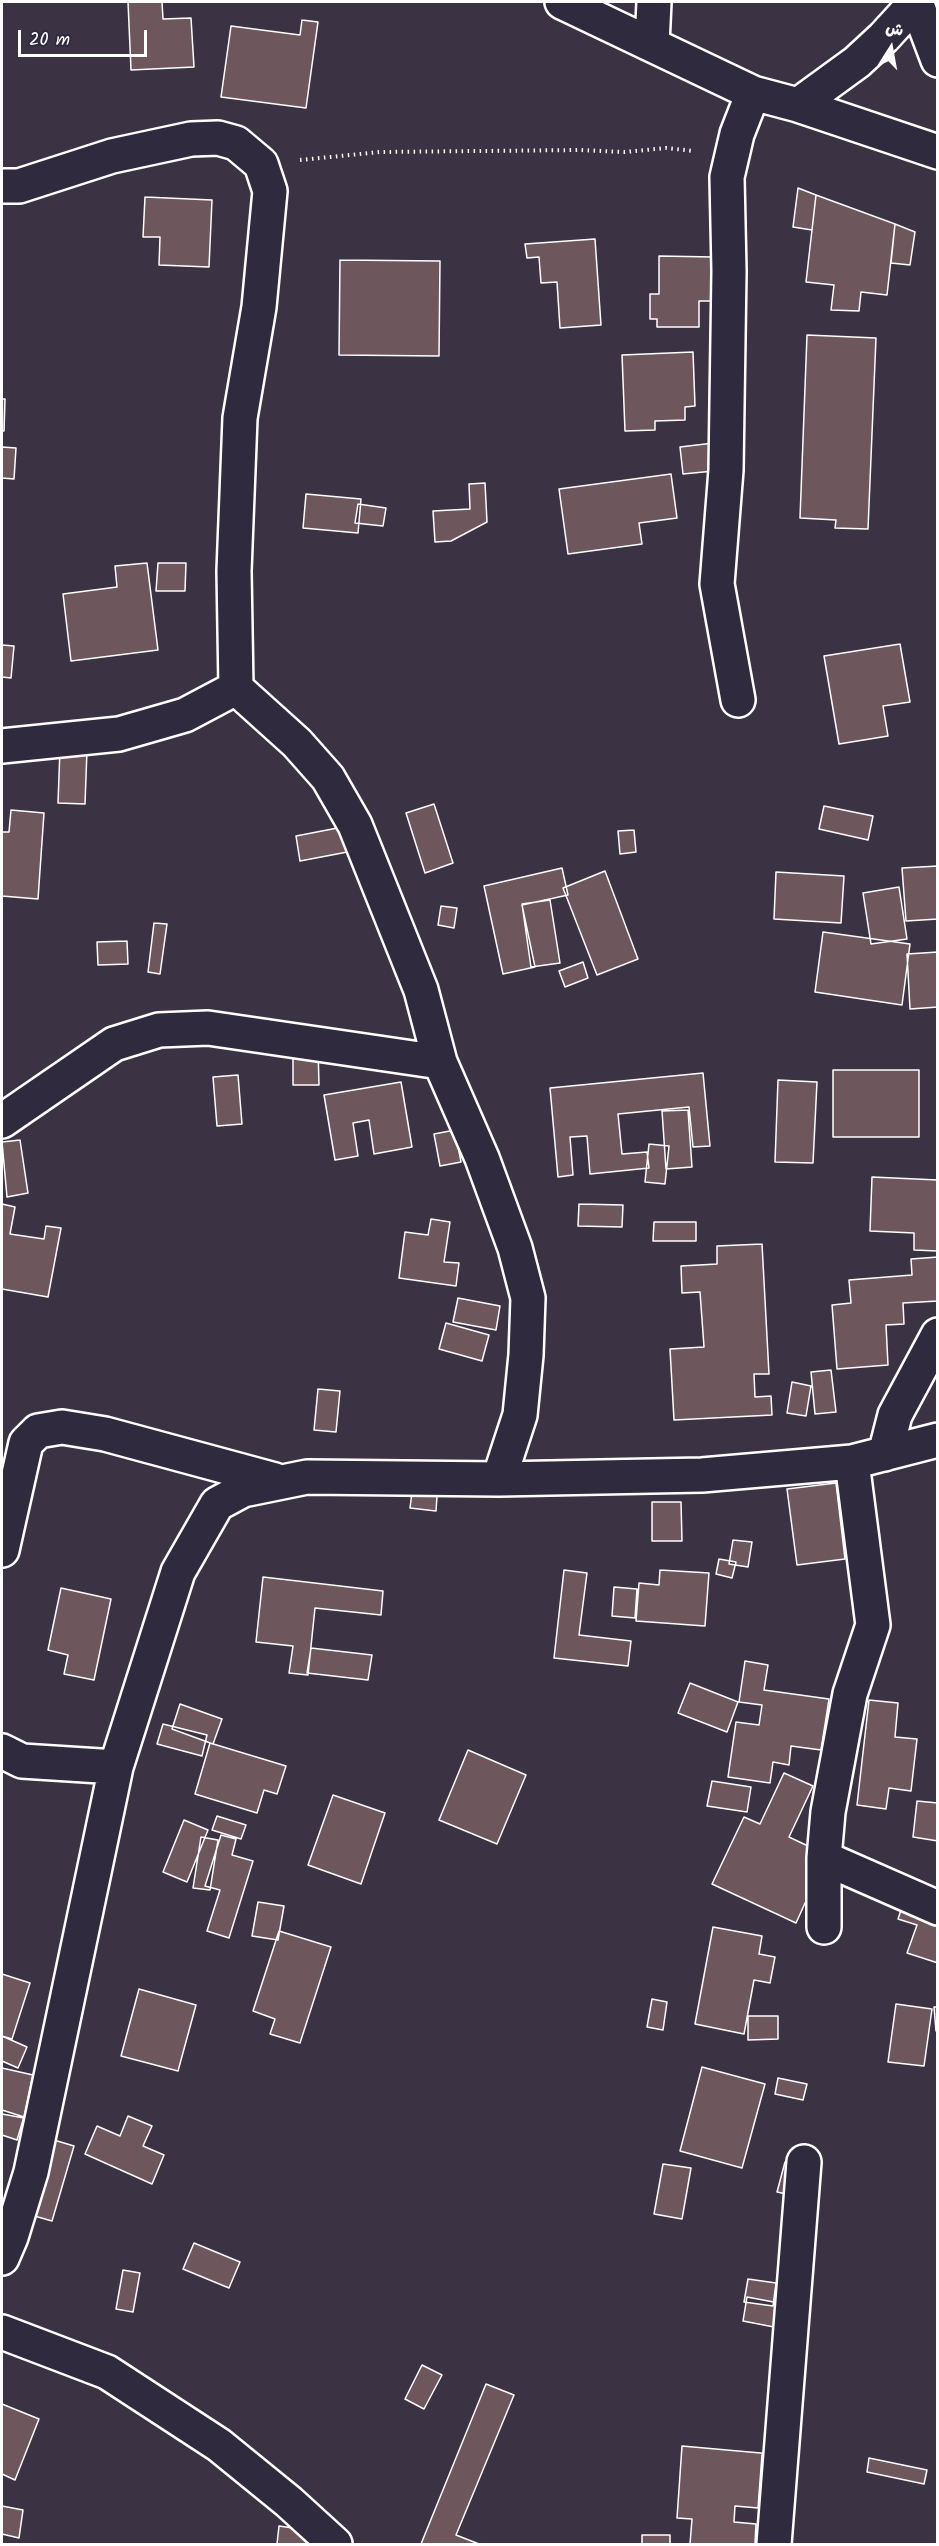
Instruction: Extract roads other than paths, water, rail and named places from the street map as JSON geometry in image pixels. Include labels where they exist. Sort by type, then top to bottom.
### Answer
[{"type":"street","points":[[562,2],[753,93],[798,105],[938,152]]},
{"type":"street","points":[[652,44],[654,2]]},
{"type":"street","points":[[798,105],[857,62],[916,2],[938,60]]},
{"type":"street","points":[[738,700],[717,584],[726,470],[729,271],[727,177],[737,134],[753,93]]},
{"type":"street","points":[[2,186],[19,186],[112,156],[190,139],[218,138],[236,143],[261,164],[270,191],[270,201],[259,308],[240,418],[234,571],[236,688],[297,742],[313,760],[328,778],[354,825],[422,990],[440,1062],[482,1158],[515,1248],[528,1298],[526,1355],[519,1415],[499,1479]]},
{"type":"street","points":[[2,746],[119,734],[185,715],[236,688]]},
{"type":"street","points":[[2,1120],[114,1044],[138,1034],[159,1030],[208,1028],[440,1062]]},
{"type":"street","points":[[885,1454],[895,1415],[938,1335]]},
{"type":"street","points":[[2,1550],[26,1443],[38,1431],[62,1427],[105,1434],[277,1481]]},
{"type":"street","points":[[2,2258],[31,2172],[116,1767],[178,1572],[217,1504],[243,1490],[277,1481],[307,1477],[499,1479],[702,1475],[852,1462],[938,1440]]},
{"type":"street","points":[[824,1927],[824,1858],[828,1812],[848,1704],[873,1625],[852,1462]]},
{"type":"street","points":[[2,1751],[22,1761],[116,1767]]},
{"type":"street","points":[[824,1858],[938,1908]]},
{"type":"street","points":[[774,2544],[804,2162]]},
{"type":"street","points":[[2,2332],[107,2372],[219,2445],[289,2502],[335,2544]]}]
